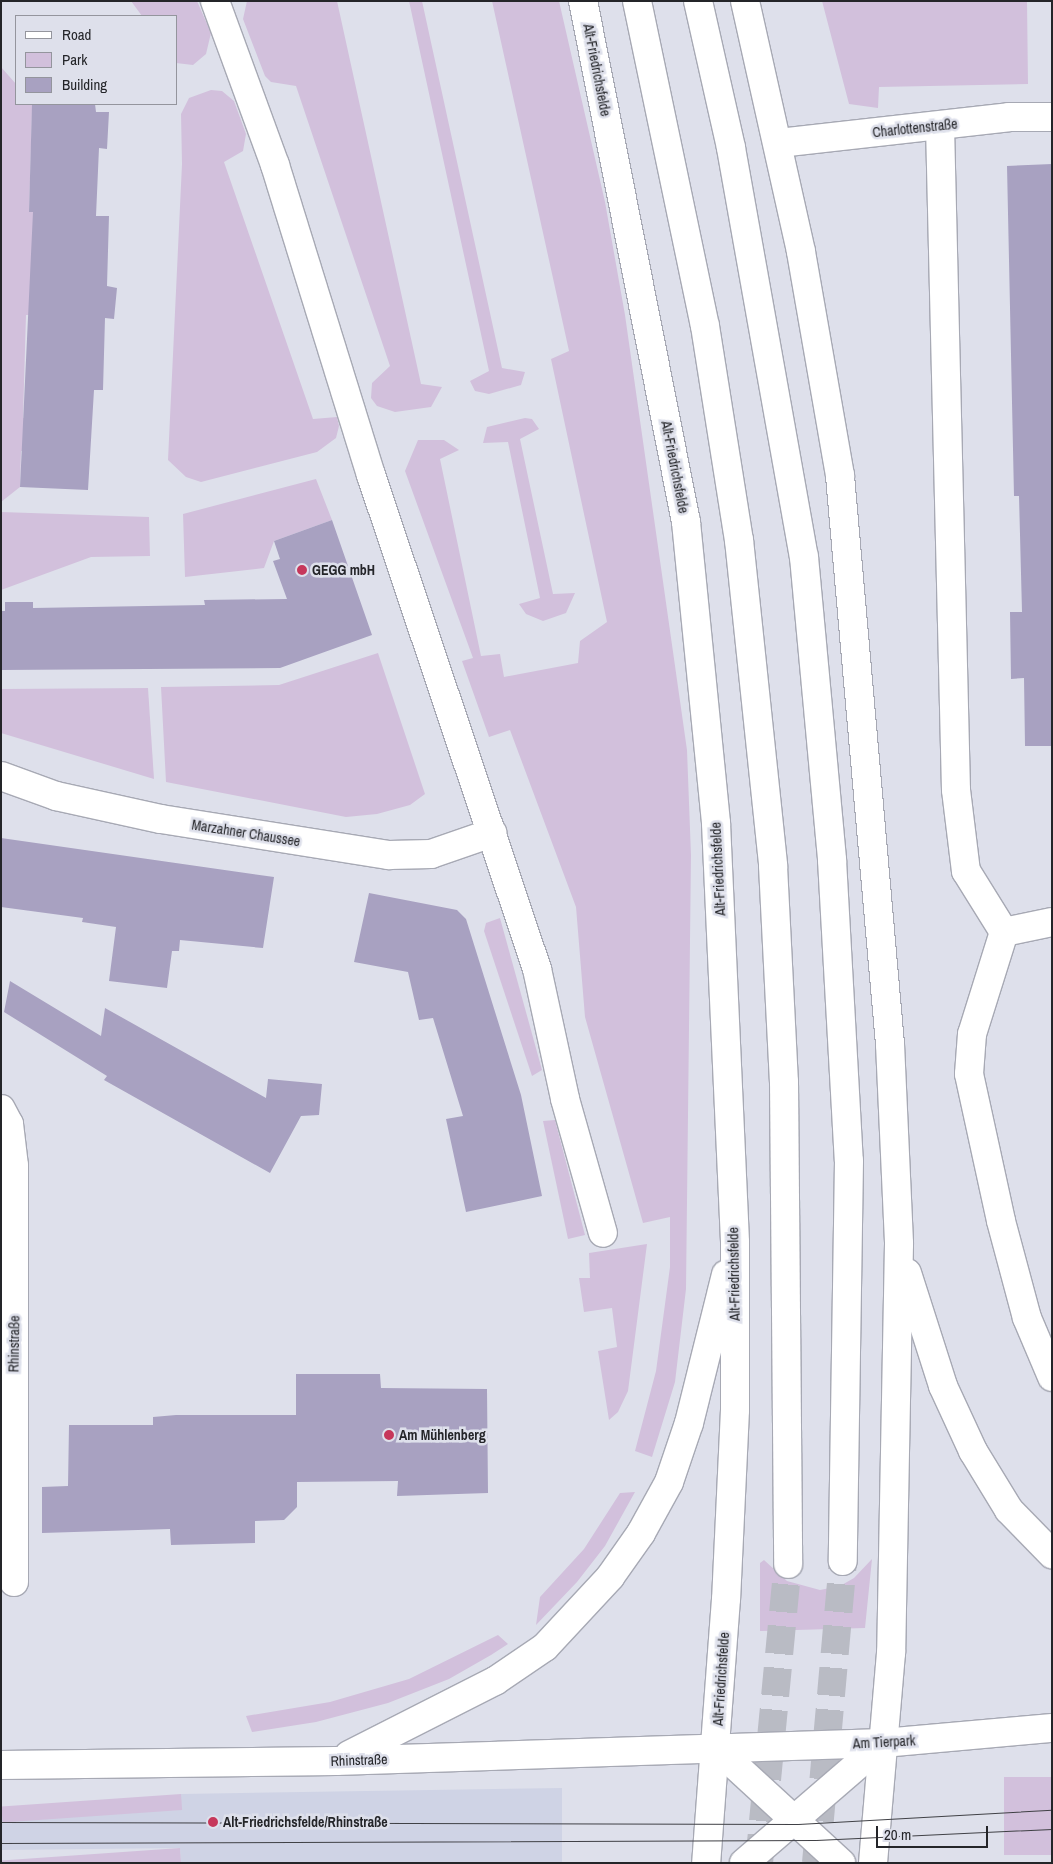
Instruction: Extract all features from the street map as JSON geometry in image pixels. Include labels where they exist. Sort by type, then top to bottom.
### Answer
[{"type":"main road","points":[[215,1],[275,165],[371,475],[537,970],[565,1099],[603,1232]]},
{"type":"main road","name":"Alt-Friedrichsfelde","points":[[583,1],[686,522],[716,823],[735,1243],[735,1410],[716,1748],[706,1863]]},
{"type":"main road","points":[[637,1],[705,326],[738,530],[773,866],[784,1082],[788,1564]]},
{"type":"main road","points":[[698,1],[730,148],[804,557],[832,860],[849,1161],[843,1561]]},
{"type":"main road","points":[[745,1],[779,143],[840,476],[890,1034],[899,1244],[891,1653],[873,1863]]},
{"type":"main road","name":"Charlottenstraße","points":[[779,143],[1009,117],[1052,117]]},
{"type":"main road","points":[[940,126],[956,790],[966,871],[1004,932],[972,1034],[969,1074],[1000,1221],[1027,1318],[1052,1377]]},
{"type":"main road","name":"Marzahner Chaussee","points":[[1,776],[56,796],[161,819],[389,855],[431,854],[492,833]]},
{"type":"main road","points":[[1004,932],[1052,922]]},
{"type":"main road","name":"Rhinstraße","points":[[1,1109],[9,1124],[14,1166],[14,1582]]},
{"type":"main road","points":[[336,1761],[495,1681],[546,1647],[610,1577],[641,1533],[669,1482],[689,1423],[735,1243]]},
{"type":"main road","points":[[899,1244],[943,1386],[973,1451],[1009,1510],[1052,1554]]},
{"type":"main road","name":"Am Tierpark","points":[[716,1748],[883,1744],[1052,1728]]},
{"type":"main road","points":[[744,1863],[883,1744]]},
{"type":"main road","points":[[716,1748],[841,1863]]},
{"type":"main road","name":"Rhinstraße","points":[[1,1765],[336,1761],[716,1748]]},
{"type":"shaded area","points":[[562,1788],[562,1863],[181,1863],[180,1848],[1,1850],[1,1812],[181,1810],[181,1794]]},
{"type":"green space","points":[[131,1],[197,1],[211,33],[206,54],[193,65],[178,63],[178,15],[141,15]]},
{"type":"green space","points":[[247,1],[337,1],[421,384],[442,387],[431,407],[395,412],[377,406],[371,398],[372,383],[390,366],[296,86],[271,82],[265,76],[243,19]]},
{"type":"green space","points":[[409,1],[422,1],[502,368],[525,372],[521,385],[489,394],[475,391],[470,381],[489,371]]},
{"type":"green space","points":[[492,1],[559,1],[605,202],[625,315],[687,750],[691,855],[686,1289],[675,1382],[652,1457],[635,1451],[656,1371],[670,1267],[670,1217],[643,1223],[585,1017],[576,907],[510,730],[489,737],[462,661],[473,658],[405,471],[418,440],[444,440],[459,450],[440,459],[481,656],[500,654],[504,677],[578,663],[580,641],[607,622],[551,359],[569,351]]},
{"type":"green space","points":[[822,1],[1027,1],[1028,84],[879,87],[878,108],[849,104]]},
{"type":"green space","points":[[1,67],[15,83],[15,105],[38,105],[38,110],[32,110],[29,212],[33,212],[33,315],[26,315],[23,418],[30,419],[29,451],[21,451],[20,487],[1,502]]},
{"type":"green space","points":[[211,90],[222,91],[234,101],[246,134],[243,151],[224,162],[313,419],[337,417],[339,426],[336,438],[317,452],[201,482],[186,477],[168,460],[182,164],[181,114],[189,98]]},
{"type":"green space","points":[[525,418],[532,419],[539,429],[520,439],[553,594],[575,593],[566,613],[543,621],[526,614],[519,604],[540,598],[508,442],[483,443],[487,427]]},
{"type":"green space","points":[[316,479],[332,520],[274,541],[264,568],[185,577],[183,514]]},
{"type":"green space","points":[[1,512],[149,517],[150,556],[91,557],[1,590]]},
{"type":"green space","points":[[378,653],[425,794],[410,805],[377,814],[346,817],[166,782],[161,687],[279,685]]},
{"type":"green space","points":[[148,688],[154,779],[1,733],[1,689]]},
{"type":"green space","points":[[500,918],[542,1070],[532,1076],[484,931],[486,923]]},
{"type":"green space","points":[[555,1120],[585,1235],[568,1239],[543,1121]]},
{"type":"green space","points":[[647,1244],[628,1391],[618,1412],[609,1420],[598,1351],[617,1347],[612,1308],[584,1312],[579,1278],[590,1278],[589,1253]]},
{"type":"green space","points":[[635,1492],[605,1546],[577,1582],[536,1625],[540,1597],[584,1549],[620,1493]]},
{"type":"green space","points":[[872,1559],[865,1628],[760,1631],[760,1563],[764,1560],[787,1581],[820,1590],[840,1586],[854,1578]]},
{"type":"green space","points":[[498,1635],[508,1644],[449,1679],[388,1703],[316,1722],[252,1732],[246,1716],[330,1702],[409,1679]]},
{"type":"green space","points":[[1004,1777],[1052,1777],[1052,1855],[1004,1855]]},
{"type":"green space","points":[[181,1794],[182,1810],[3,1823],[1,1807]]},
{"type":"green space","points":[[180,1848],[181,1863],[2,1863],[1,1860]]},
{"type":"building","points":[[32,105],[95,105],[96,112],[109,112],[107,149],[99,148],[96,216],[109,216],[107,286],[117,288],[114,319],[105,318],[103,390],[94,390],[88,490],[20,487],[33,212],[29,212]]},
{"type":"building","points":[[1052,164],[1052,746],[1025,746],[1024,678],[1011,679],[1010,612],[1022,612],[1019,496],[1014,496],[1007,166]]},
{"type":"building","points":[[332,520],[372,635],[280,668],[1,670],[1,611],[5,611],[5,602],[33,602],[33,608],[205,605],[204,600],[287,599],[273,561],[280,559],[274,541]]},
{"type":"building","points":[[1,838],[274,877],[263,948],[180,940],[179,951],[172,951],[167,988],[109,981],[116,927],[82,922],[83,918],[1,907]]},
{"type":"building","points":[[369,893],[457,910],[466,919],[521,1095],[542,1196],[466,1212],[446,1119],[463,1116],[433,1018],[419,1020],[408,972],[354,962]]},
{"type":"building","points":[[10,981],[101,1036],[105,1008],[266,1098],[268,1079],[322,1084],[319,1115],[301,1116],[270,1173],[104,1080],[107,1076],[4,1012]]},
{"type":"building","points":[[296,1374],[380,1374],[381,1388],[487,1389],[488,1493],[397,1496],[398,1481],[297,1482],[297,1507],[284,1520],[255,1521],[255,1543],[171,1545],[170,1529],[42,1533],[42,1487],[68,1486],[69,1425],[153,1425],[153,1417],[176,1415],[296,1415]]},
{"type":"tunnel","points":[[816,1863],[843,1561]]},
{"type":"tunnel","points":[[759,1863],[788,1564]]},
{"type":"tram line","points":[[1,1822],[798,1824],[1052,1810]]},
{"type":"tram line","points":[[1,1843],[816,1840],[1052,1829]]},
{"type":"place","name":"GEGG mbH","points":[[302,570]]},
{"type":"place","name":"Am Mühlenberg","points":[[389,1435]]},
{"type":"place","name":"Alt-Friedrichsfelde/Rhinstraße","points":[[213,1822]]}]
